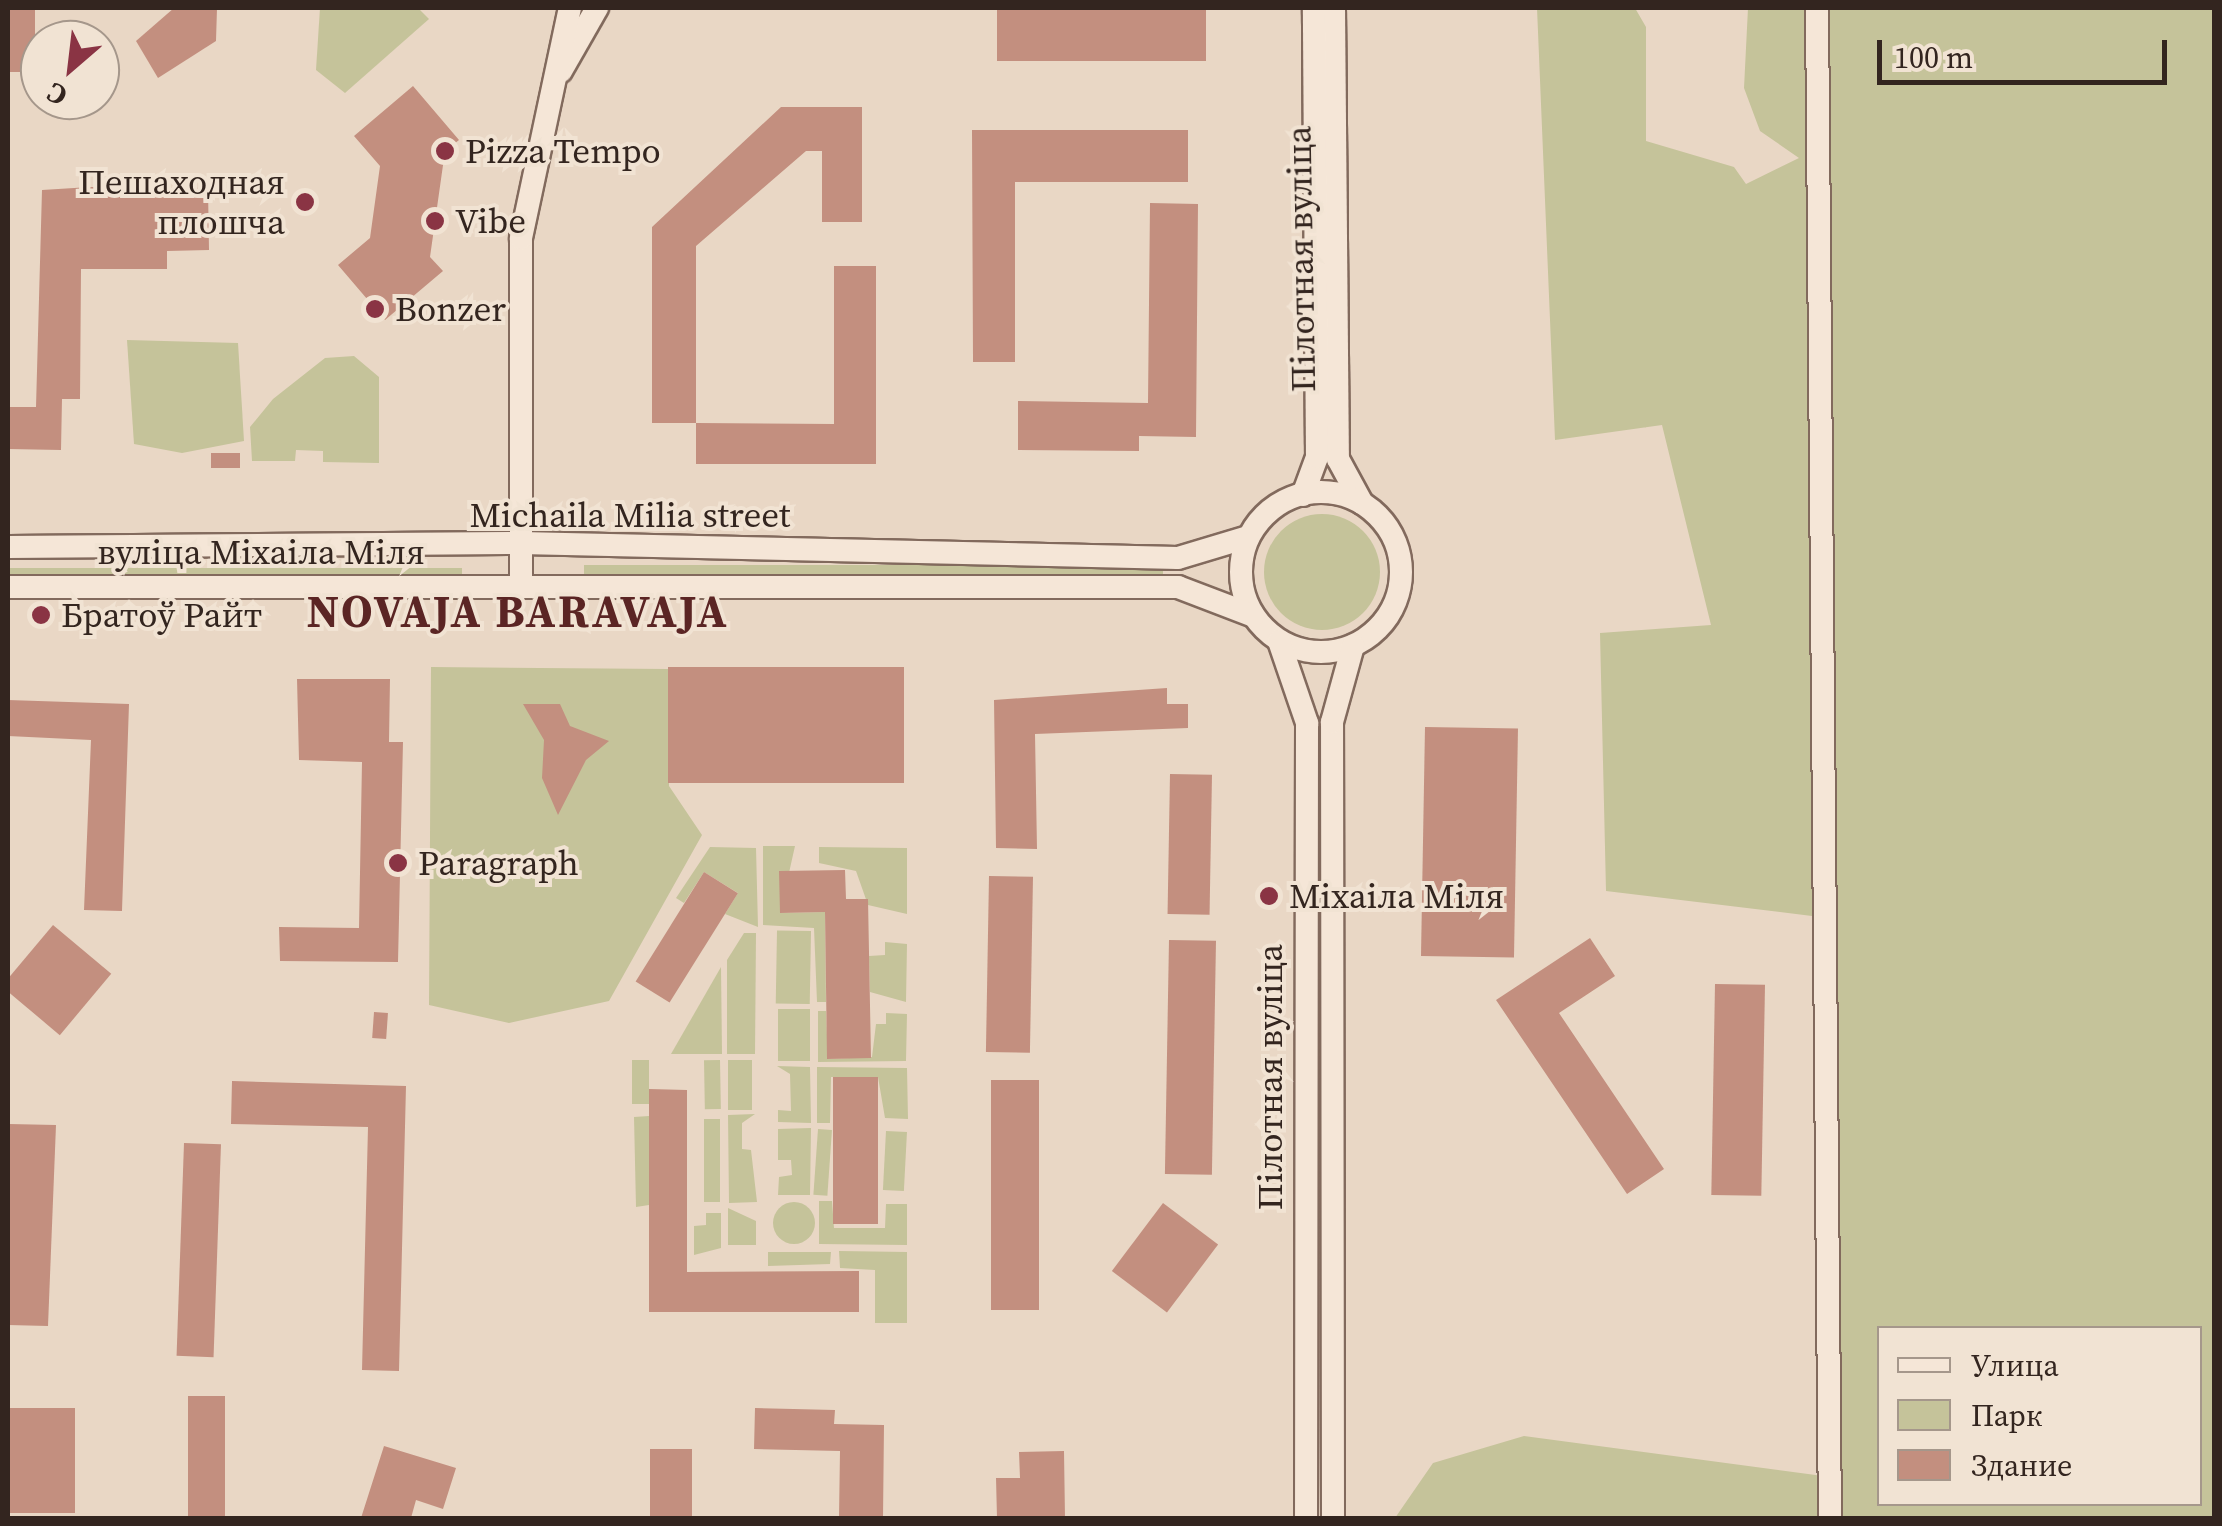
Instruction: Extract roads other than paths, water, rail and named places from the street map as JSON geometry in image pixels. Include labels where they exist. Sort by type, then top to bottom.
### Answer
[{"type":"street","points":[[521,587],[521,238],[561,71],[570,8]]},
{"type":"street","points":[[561,71],[597,8]]},
{"type":"street","name":"Пілотная вуліца","points":[[1303,495],[1317,457],[1314,8]]},
{"type":"street","name":"Пілотная вуліца","points":[[1334,8],[1338,459],[1362,503]]},
{"type":"street","points":[[1817,8],[1830,1518]]},
{"type":"street","points":[[1303,495],[1362,503],[1395,541],[1400,590],[1390,614],[1353,646],[1328,652],[1279,641],[1254,616],[1241,577],[1248,537],[1264,515],[1303,495]]},
{"type":"street","name":"Michaila Milia street","points":[[8,547],[521,543],[1178,558],[1248,537]]},
{"type":"street","name":"вуліца Міхаіла Міля","points":[[8,587],[1178,587],[1254,616]]},
{"type":"street","name":"Пілотная вуліца","points":[[1279,641],[1307,723],[1306,1518]]},
{"type":"street","name":"Пілотная вуліца","points":[[1333,1518],[1332,722],[1353,646]]},
{"type":"place","name":"Pizza Tempo","points":[[445,151]]},
{"type":"place","name":"Пешаходная плошча","points":[[305,202]]},
{"type":"place","name":"Vibe","points":[[435,221]]},
{"type":"place","name":"Bonzer","points":[[375,309]]},
{"type":"place","name":"Братоў Райт","points":[[41,615]]},
{"type":"place","name":"Paragraph","points":[[398,863]]},
{"type":"place","name":"Міхаіла Міля","points":[[1269,896]]},
{"type":"district","name":"NOVAJA BARAVAJA","points":[[518,612]]}]
